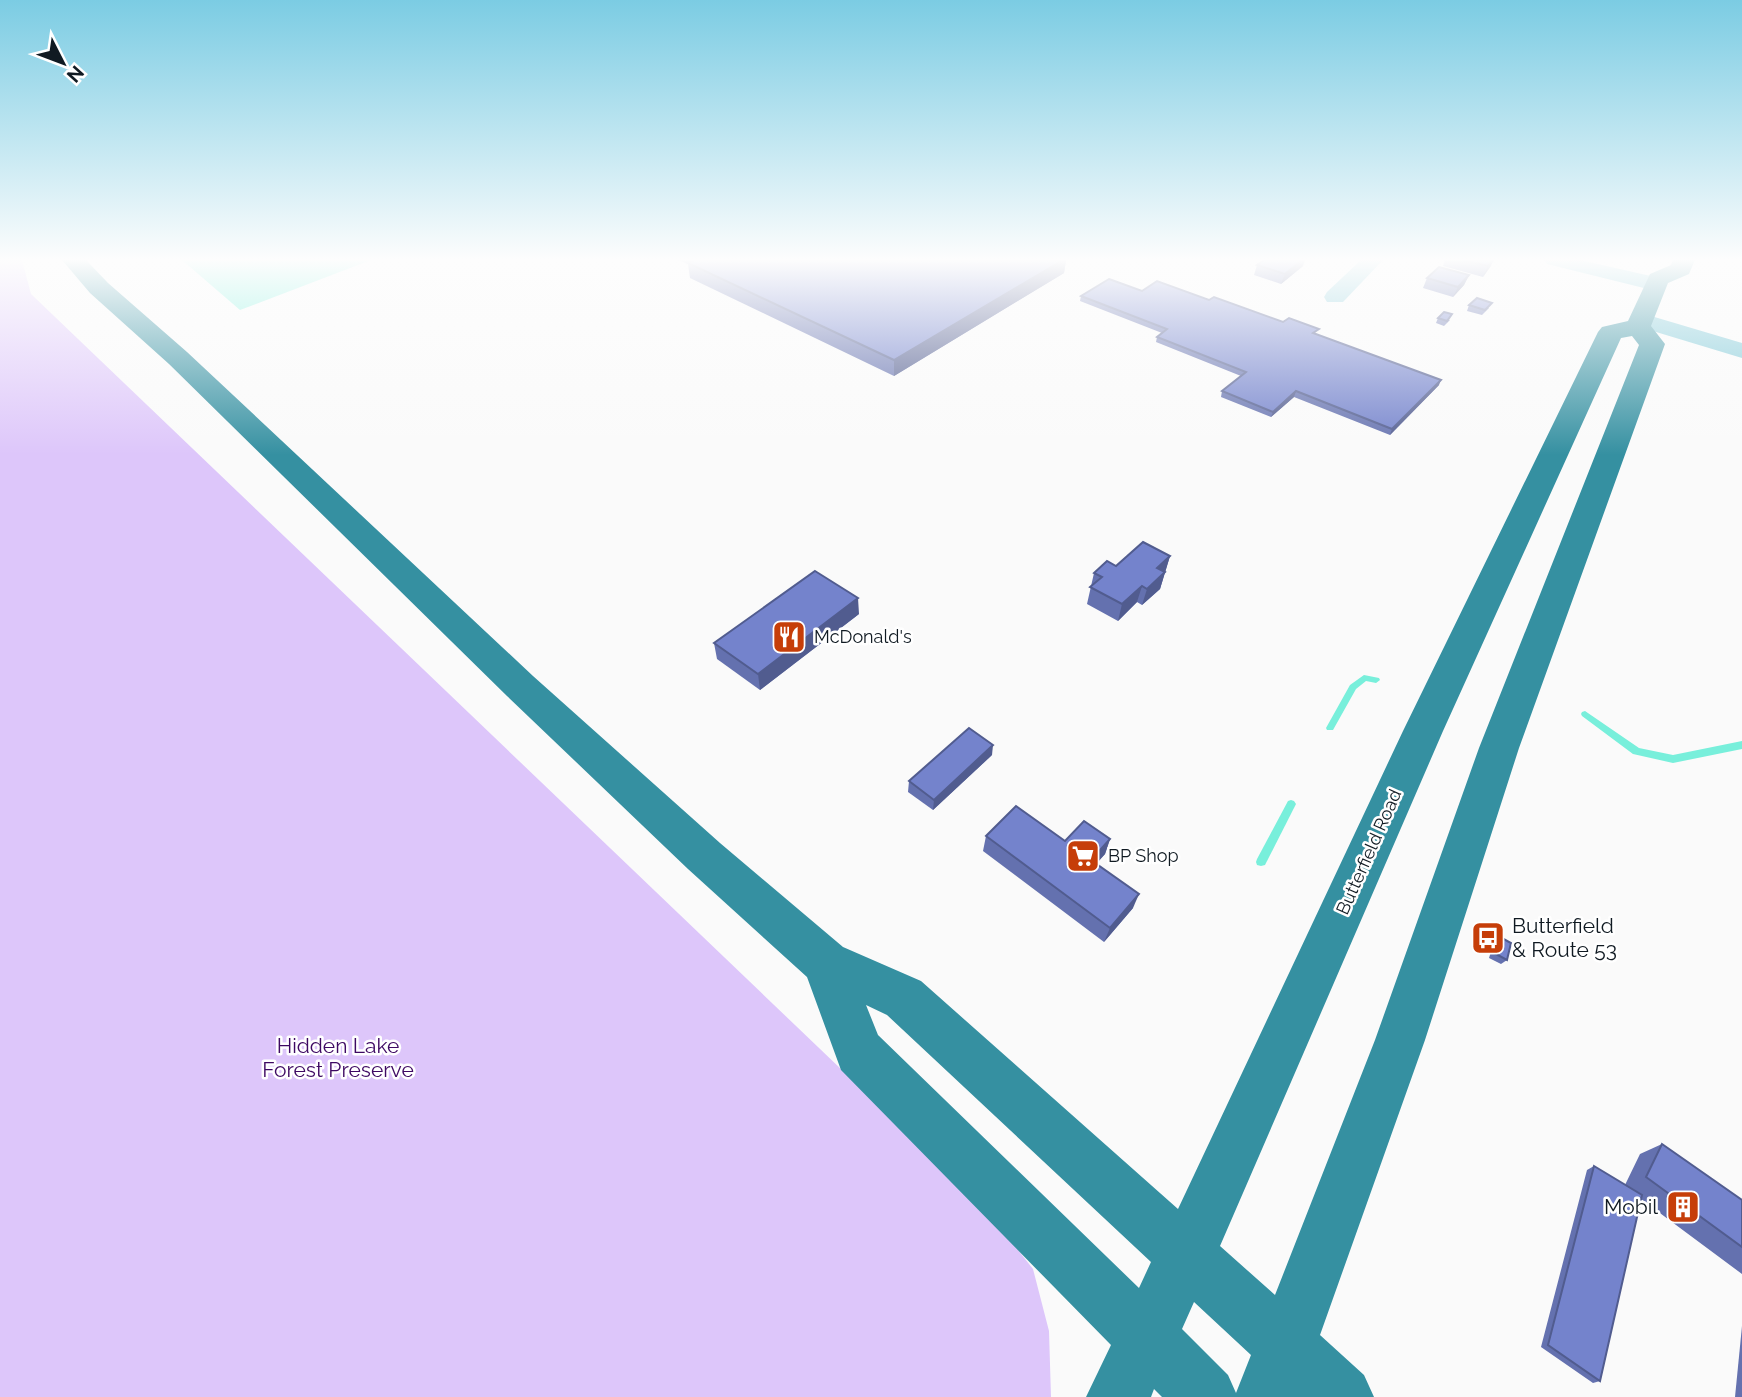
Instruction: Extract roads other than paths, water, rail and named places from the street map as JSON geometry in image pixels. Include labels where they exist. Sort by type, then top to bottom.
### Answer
[{"type":"main road","points":[[141,325],[520,686],[696,848],[826,963],[904,998],[1186,1253],[1275,1371],[1342,1397]]},
{"type":"main road","name":"Butterfield Road","points":[[1118,1397],[1423,731],[1611,332],[1617,325]]},
{"type":"main road","points":[[1275,1371],[1400,1040],[1499,748],[1652,344],[1650,325]]},
{"type":"main road","points":[[826,963],[859,1052],[1206,1397]]},
{"type":"street","points":[[1699,325],[1742,351]]},
{"type":"waterway","points":[[1330,728],[1353,687],[1364,678],[1376,680]]},
{"type":"waterway","points":[[1585,714],[1636,751],[1673,759],[1742,745]]},
{"type":"waterway","points":[[1261,862],[1291,804]]},
{"type":"place","name":"McDonald's","points":[[789,637]]},
{"type":"place","name":"BP Shop","points":[[1083,856]]},
{"type":"place","name":"Butterfield & Route 53","points":[[1488,938]]},
{"type":"place","name":"Mobil","points":[[1683,1207]]},
{"type":"park label","name":"Hidden Lake Forest Preserve","points":[[338,1058]]}]
